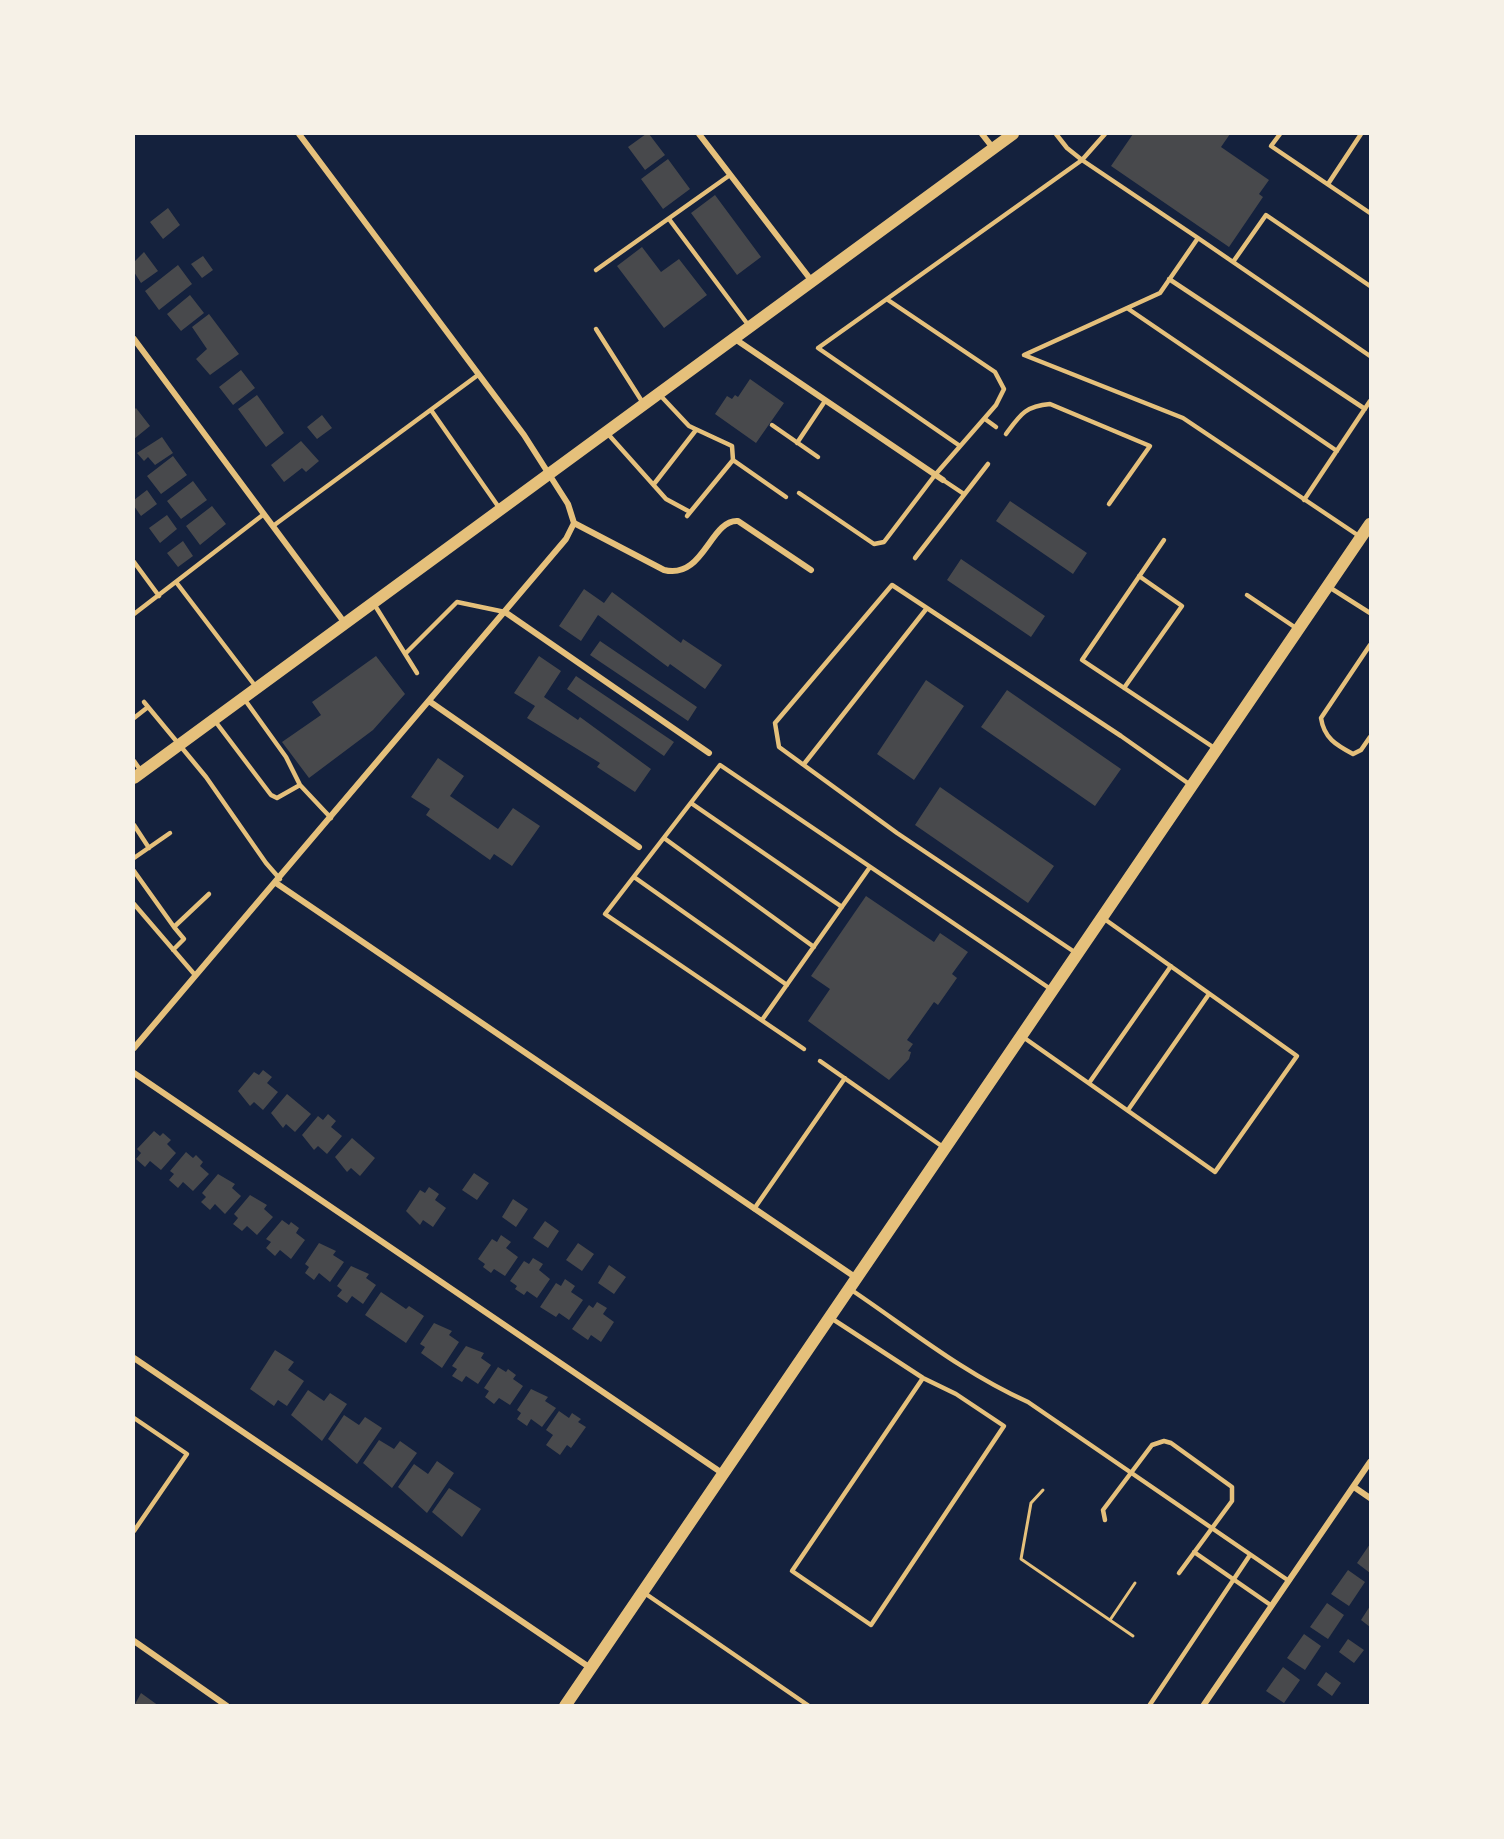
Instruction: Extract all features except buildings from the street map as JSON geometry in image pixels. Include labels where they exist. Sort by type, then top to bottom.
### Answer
[{"type":"main road","points":[[137,775],[1012,134]]},
{"type":"main road","points":[[567,1705],[589,1667],[1371,524]]},
{"type":"street","points":[[134,1048],[505,612],[566,539],[574,523],[568,504],[550,472],[299,134]]},
{"type":"street","points":[[699,134],[811,280]]},
{"type":"street","points":[[982,134],[993,148]]},
{"type":"street","points":[[733,338],[943,480]]},
{"type":"street","points":[[134,339],[344,622]]},
{"type":"street","points":[[574,523],[674,573],[687,568],[728,523],[738,521],[811,570]]},
{"type":"street","points":[[505,612],[709,753]]},
{"type":"street","points":[[429,701],[639,847]]},
{"type":"street","points":[[278,881],[754,1209],[852,1283]]},
{"type":"street","points":[[134,1073],[722,1473]]},
{"type":"street","points":[[134,1358],[589,1667]]},
{"type":"street","points":[[1203,1706],[1371,1462]]},
{"type":"street","points":[[1354,1487],[1371,1498]]},
{"type":"street","points":[[134,1641],[227,1706]]},
{"type":"lane","points":[[1056,134],[1067,148],[1083,160],[1371,356]]},
{"type":"lane","points":[[960,446],[818,348],[1083,160],[1105,134]]},
{"type":"lane","points":[[1280,134],[1271,146],[1371,213]]},
{"type":"lane","points":[[1328,184],[1361,134]]},
{"type":"lane","points":[[596,270],[730,175]]},
{"type":"lane","points":[[1233,262],[1266,215],[1371,286]]},
{"type":"lane","points":[[669,219],[749,326]]},
{"type":"lane","points":[[1198,238],[1160,293],[1024,356],[1183,418],[1361,538]]},
{"type":"lane","points":[[1169,279],[1365,409]]},
{"type":"lane","points":[[800,493],[874,544],[884,542],[934,475],[996,405],[1004,389],[995,372],[888,300]]},
{"type":"lane","points":[[1127,308],[1336,451]]},
{"type":"lane","points":[[596,329],[644,404]]},
{"type":"lane","points":[[273,526],[478,375]]},
{"type":"lane","points":[[658,393],[689,426],[732,446],[734,460],[786,497]]},
{"type":"lane","points":[[1304,500],[1371,400]]},
{"type":"lane","points":[[797,443],[825,401]]},
{"type":"lane","points":[[1006,434],[1022,413],[1034,405],[1050,404],[1150,446],[1109,504]]},
{"type":"lane","points":[[431,410],[500,509]]},
{"type":"lane","points":[[985,419],[996,428]]},
{"type":"lane","points":[[772,425],[818,458]]},
{"type":"lane","points":[[654,484],[696,430]]},
{"type":"lane","points":[[606,431],[666,499],[689,514],[734,460]]},
{"type":"lane","points":[[915,558],[988,464]]},
{"type":"lane","points":[[943,480],[964,494]]},
{"type":"lane","points":[[134,614],[264,514]]},
{"type":"lane","points":[[1164,540],[1082,660],[1217,750]]},
{"type":"lane","points":[[134,562],[159,596]]},
{"type":"lane","points":[[1124,688],[1182,606],[1139,576]]},
{"type":"lane","points":[[176,582],[256,687]]},
{"type":"lane","points":[[1077,954],[897,833],[779,747],[775,723],[892,585],[1192,786]]},
{"type":"lane","points":[[1329,586],[1371,613]]},
{"type":"lane","points":[[1247,595],[1299,630]]},
{"type":"lane","points":[[372,602],[417,673]]},
{"type":"lane","points":[[405,654],[457,602],[505,612]]},
{"type":"lane","points":[[804,765],[927,608]]},
{"type":"lane","points":[[1371,645],[1321,718],[1323,732],[1336,745],[1353,754],[1361,750],[1371,736]]},
{"type":"lane","points":[[243,697],[286,757],[300,785],[331,818]]},
{"type":"lane","points":[[134,718],[146,705],[206,777],[278,881]]},
{"type":"lane","points":[[213,719],[271,795],[277,798],[300,785]]},
{"type":"lane","points":[[134,761],[137,775]]},
{"type":"lane","points":[[804,1049],[605,914],[720,765],[1052,990]]},
{"type":"lane","points":[[691,803],[842,907]]},
{"type":"lane","points":[[134,825],[149,848]]},
{"type":"lane","points":[[134,858],[170,833]]},
{"type":"lane","points":[[664,838],[814,947]]},
{"type":"lane","points":[[762,1020],[870,867]]},
{"type":"lane","points":[[134,871],[184,939],[173,950]]},
{"type":"lane","points":[[634,878],[787,985]]},
{"type":"lane","points":[[174,927],[209,894]]},
{"type":"lane","points":[[134,904],[195,975]]},
{"type":"lane","points":[[1021,1036],[1215,1172],[1297,1056],[1102,918]]},
{"type":"lane","points":[[1089,1083],[1171,966]]},
{"type":"lane","points":[[1128,1110],[1209,994]]},
{"type":"lane","points":[[820,1061],[944,1148]]},
{"type":"lane","points":[[754,1209],[845,1078]]},
{"type":"lane","points":[[852,1283],[953,1361],[999,1389],[1028,1402],[1289,1581]]},
{"type":"lane","points":[[829,1317],[923,1378],[956,1394],[1004,1426],[871,1625],[792,1571],[923,1378]]},
{"type":"lane","points":[[134,1418],[187,1454],[134,1531]]},
{"type":"lane","points":[[1105,1520],[1103,1510],[1152,1445],[1164,1441],[1171,1443],[1232,1487],[1232,1501],[1179,1573]]},
{"type":"lane","points":[[1194,1552],[1272,1606]]},
{"type":"lane","points":[[1149,1706],[1250,1555]]},
{"type":"lane","points":[[641,1591],[809,1706]]},
{"type":"path","points":[[1043,1490],[1031,1503],[1021,1559],[1133,1636]]},
{"type":"path","points":[[1110,1620],[1135,1583]]}]
